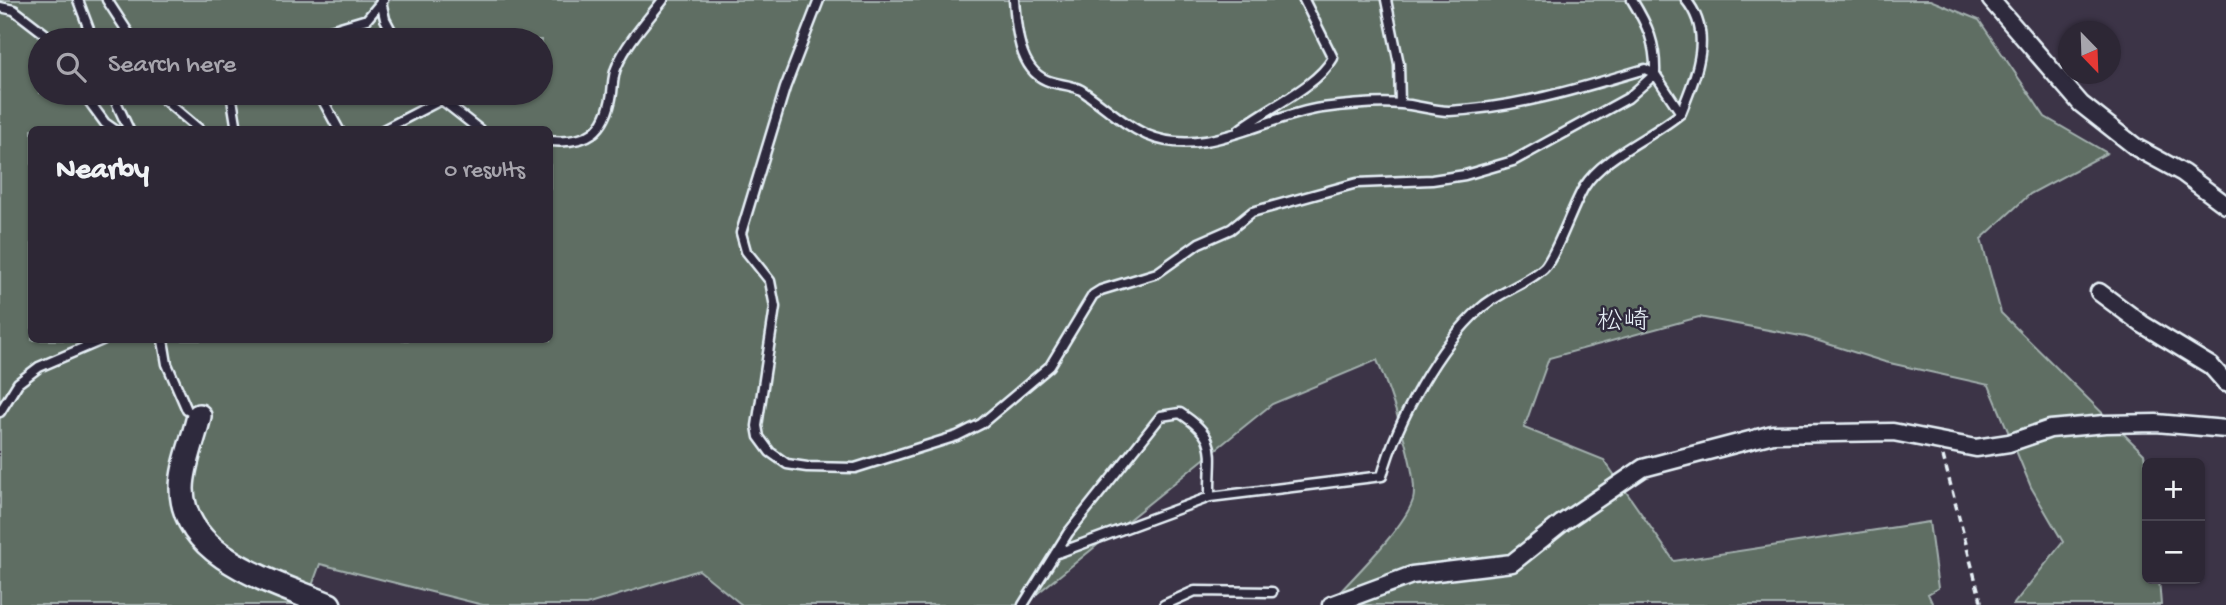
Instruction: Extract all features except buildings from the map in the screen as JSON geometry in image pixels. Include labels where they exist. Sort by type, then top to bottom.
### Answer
[{"type":"street","points":[[1991,0],[2081,104],[2137,148],[2183,173],[2226,205]]},
{"type":"street","points":[[2099,292],[2142,324],[2211,366],[2226,383]]},
{"type":"street","points":[[199,416],[182,486],[184,511],[208,543],[241,568],[329,605]]},
{"type":"street","points":[[1331,605],[1412,575],[1512,563],[1562,523],[1643,468],[1773,434],[1814,431],[1893,432],[1976,448],[2009,443],[2050,429],[2105,424],[2156,423],[2226,429]]},
{"type":"lane","points":[[78,0],[88,28]]},
{"type":"lane","points":[[107,0],[126,28]]},
{"type":"lane","points":[[553,141],[570,143],[590,137],[607,118],[616,68],[634,36],[663,0]]},
{"type":"lane","points":[[819,0],[785,88],[741,233],[746,251],[770,281],[775,307],[757,426],[759,437],[769,452],[787,464],[855,468],[957,436],[981,424],[1050,366],[1093,295],[1128,279],[1157,273],[1199,243],[1231,229],[1252,212],[1357,183],[1432,180],[1465,175],[1513,161],[1628,98],[1655,74],[1656,52],[1651,30],[1632,0]]},
{"type":"lane","points":[[1014,0],[1023,54],[1032,69],[1043,79],[1078,88],[1125,123],[1149,136],[1180,141],[1219,140],[1321,108],[1400,104],[1446,111],[1566,93],[1645,69],[1655,74],[1681,113]]},
{"type":"lane","points":[[1234,134],[1264,111],[1324,74],[1333,58],[1304,0]]},
{"type":"lane","points":[[1386,0],[1399,64],[1400,104]]},
{"type":"lane","points":[[1055,554],[1210,497],[1381,476],[1388,452],[1419,392],[1452,338],[1482,307],[1545,267],[1585,185],[1610,161],[1657,133],[1681,113],[1702,48],[1697,21],[1686,0]]},
{"type":"lane","points":[[337,28],[367,19],[382,1]]},
{"type":"lane","points":[[382,1],[390,28]]},
{"type":"lane","points":[[0,7],[14,10],[37,28]]},
{"type":"lane","points":[[92,105],[109,126]]},
{"type":"lane","points":[[118,105],[127,126]]},
{"type":"lane","points":[[170,105],[195,126]]},
{"type":"lane","points":[[233,105],[236,126]]},
{"type":"lane","points":[[325,105],[337,126]]},
{"type":"lane","points":[[391,126],[431,105]]},
{"type":"lane","points":[[445,105],[474,126]]},
{"type":"lane","points":[[0,412],[19,383],[39,367],[95,343]]},
{"type":"lane","points":[[164,343],[167,364],[187,410],[199,416]]},
{"type":"lane","points":[[1023,605],[1068,533],[1161,416],[1180,413],[1203,428],[1209,440],[1210,497]]},
{"type":"lane","points":[[1164,605],[1195,591],[1272,592]]},
{"type":"path","points":[[1938,440],[1982,605]]},
{"type":"green space","points":[[0,0],[1930,0],[1979,20],[2045,117],[2107,153],[2030,194],[1981,239],[2001,313],[2144,454],[2142,584],[2159,584],[2161,605],[2013,605],[2063,542],[2031,487],[1989,385],[1885,362],[1806,337],[1699,317],[1549,358],[1524,428],[1604,460],[1674,561],[1929,522],[1938,588],[1928,594],[1933,605],[1328,605],[1388,540],[1408,512],[1413,500],[1414,488],[1408,452],[1377,360],[1272,404],[1023,605],[742,605],[699,570],[586,605],[483,605],[320,564],[305,605],[0,605]]},
{"type":"district","name":"松崎","points":[[1623,319]]}]
